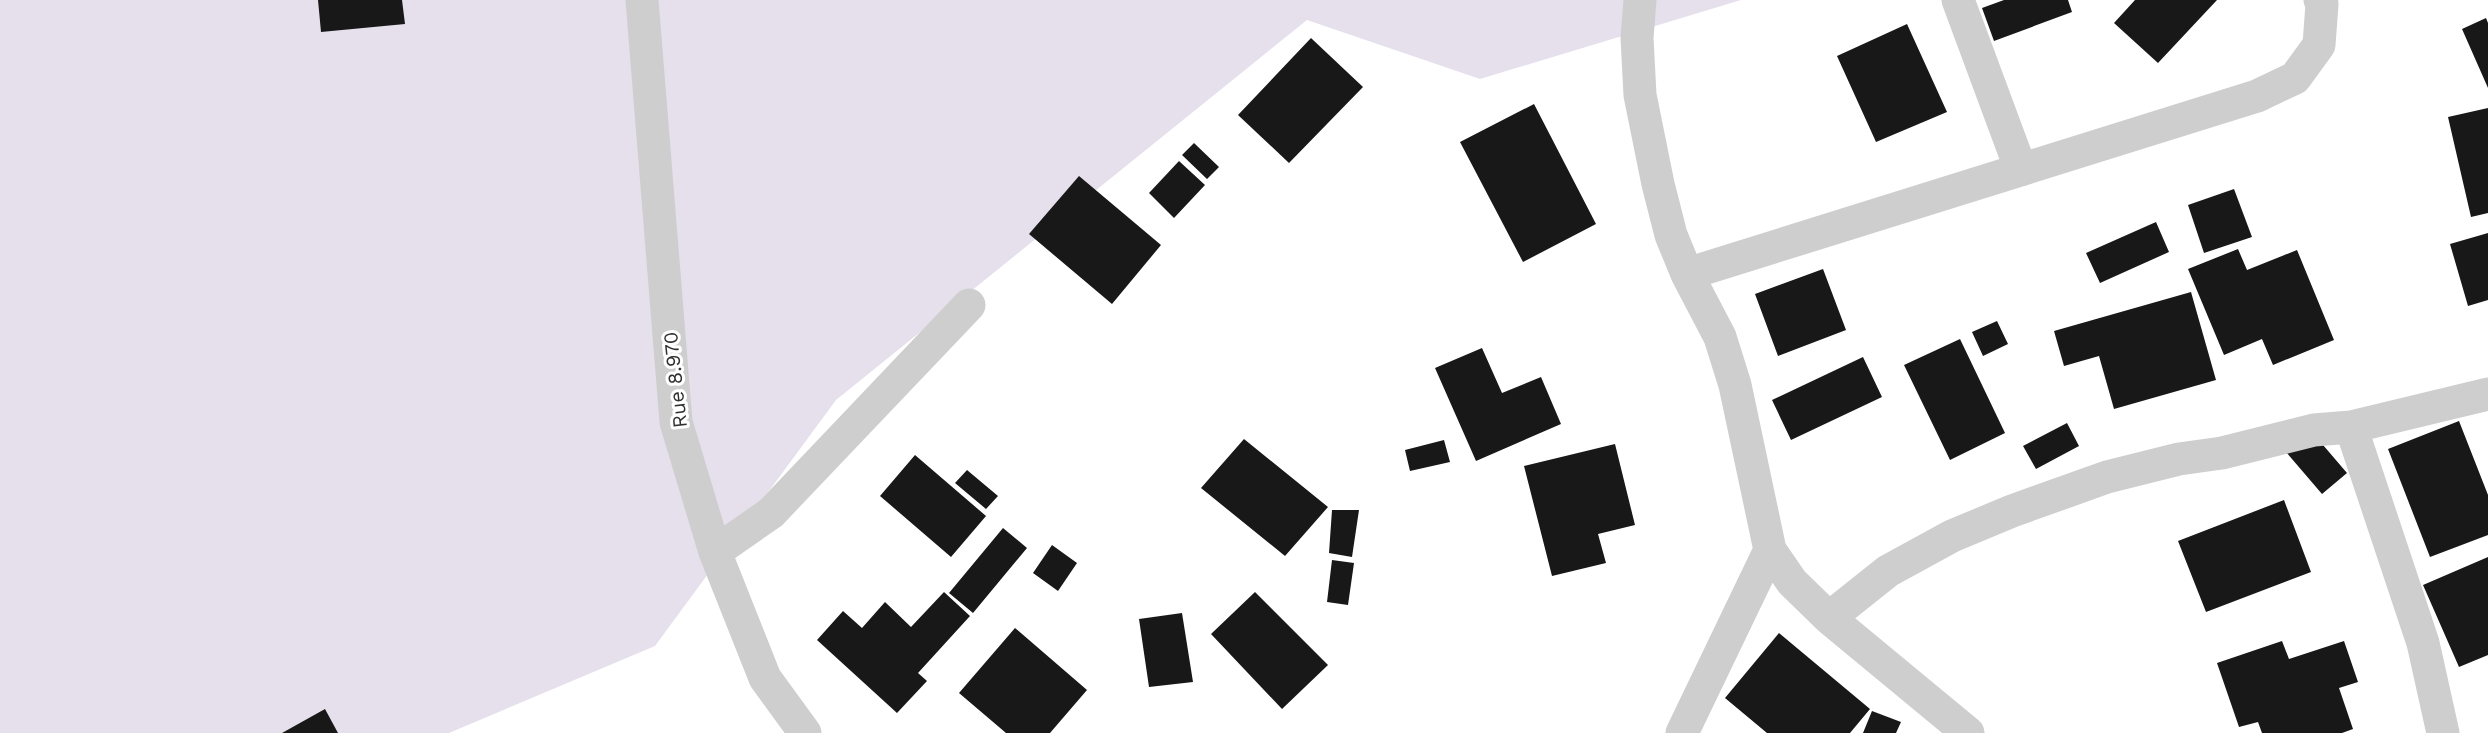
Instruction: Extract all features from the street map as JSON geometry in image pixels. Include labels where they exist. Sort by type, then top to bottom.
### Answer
[{"type":"street","name":"Rue 8.970","points":[[642,0],[676,422],[715,552],[765,678],[805,733]]},
{"type":"street","points":[[1640,0],[1637,38],[1640,95],[1671,235],[1687,274],[1720,337],[1736,385],[1770,550],[1792,582],[1829,618],[1968,733]]},
{"type":"street","points":[[1958,0],[2021,170]]},
{"type":"street","points":[[1687,274],[2257,96],[2295,78],[2319,45],[2322,4],[2320,0]]},
{"type":"street","points":[[715,552],[771,513],[969,305]]},
{"type":"street","points":[[1829,618],[1888,571],[1952,536],[2012,511],[2107,477],[2179,459],[2222,453],[2314,430],[2351,426],[2488,394]]},
{"type":"street","points":[[2351,426],[2423,643],[2442,733]]},
{"type":"street","points":[[1682,733],[1770,550]]},
{"type":"shaded area","points":[[0,0],[1741,0],[1480,79],[1307,20],[836,400],[655,646],[449,733],[0,733]]},
{"type":"building","points":[[318,0],[402,0],[405,24],[321,32]]},
{"type":"building","points":[[2004,0],[2068,0],[2072,12],[1994,41],[1982,8]]},
{"type":"building","points":[[2135,0],[2217,0],[2158,63],[2114,23]]},
{"type":"building","points":[[2486,18],[2488,23],[2488,88],[2462,29]]},
{"type":"building","points":[[1907,24],[1947,112],[1876,142],[1837,56]]},
{"type":"building","points":[[1311,38],[1363,87],[1289,163],[1238,115]]},
{"type":"building","points":[[1534,104],[1596,224],[1523,262],[1460,142]]},
{"type":"building","points":[[2488,108],[2488,213],[2471,217],[2448,117]]},
{"type":"building","points":[[1194,143],[1219,167],[1207,179],[1182,155]]},
{"type":"building","points":[[1179,161],[1205,185],[1174,218],[1149,193]]},
{"type":"building","points":[[1079,176],[1161,245],[1112,304],[1029,234]]},
{"type":"building","points":[[2234,189],[2252,237],[2204,253],[2188,205]]},
{"type":"building","points":[[2156,222],[2169,252],[2100,283],[2086,253]]},
{"type":"building","points":[[2488,233],[2488,300],[2468,306],[2450,244]]},
{"type":"building","points":[[2238,249],[2247,270],[2297,250],[2334,340],[2273,365],[2262,339],[2224,355],[2188,269]]},
{"type":"building","points":[[1823,269],[1846,330],[1778,356],[1755,294]]},
{"type":"building","points":[[2191,292],[2216,380],[2114,409],[2099,356],[2064,366],[2054,331]]},
{"type":"building","points":[[1997,321],[2008,344],[1983,356],[1972,332]]},
{"type":"building","points":[[1960,339],[2005,433],[1950,460],[1904,365]]},
{"type":"building","points":[[1482,348],[1502,393],[1541,377],[1561,424],[1476,461],[1435,368]]},
{"type":"building","points":[[1863,357],[1882,397],[1791,440],[1772,400]]},
{"type":"building","points":[[2459,421],[2488,495],[2488,535],[2430,557],[2388,449]]},
{"type":"building","points":[[2067,423],[2079,446],[2036,469],[2023,446]]},
{"type":"building","points":[[2311,431],[2347,473],[2322,494],[2286,452]]},
{"type":"building","points":[[1244,439],[1328,507],[1285,556],[1201,488]]},
{"type":"building","points":[[1444,440],[1450,462],[1410,471],[1405,450]]},
{"type":"building","points":[[1615,444],[1635,525],[1598,534],[1606,563],[1552,576],[1524,466]]},
{"type":"building","points":[[915,455],[986,516],[951,557],[880,496]]},
{"type":"building","points":[[967,470],[998,496],[986,509],[955,483]]},
{"type":"building","points":[[2284,500],[2311,572],[2206,612],[2178,541]]},
{"type":"building","points":[[1332,510],[1359,510],[1352,557],[1329,553]]},
{"type":"building","points":[[1003,528],[1027,548],[973,613],[949,593]]},
{"type":"building","points":[[1052,545],[1077,563],[1058,591],[1033,573]]},
{"type":"building","points":[[2488,557],[2488,655],[2459,667],[2423,585]]},
{"type":"building","points":[[1332,560],[1354,563],[1348,605],[1327,602]]},
{"type":"building","points":[[944,592],[970,616],[918,673],[927,681],[897,713],[817,640],[843,611],[862,628],[885,602],[911,627]]},
{"type":"building","points":[[1255,592],[1328,665],[1282,709],[1211,634]]},
{"type":"building","points":[[1182,613],[1193,682],[1149,687],[1139,619]]},
{"type":"building","points":[[1015,628],[1087,690],[1050,733],[1006,733],[959,693]]},
{"type":"building","points":[[1779,633],[1870,709],[1850,733],[1767,733],[1725,698]]},
{"type":"building","points":[[2282,641],[2289,659],[2344,641],[2358,682],[2339,688],[2353,729],[2342,733],[2262,733],[2258,722],[2239,727],[2217,663]]},
{"type":"building","points":[[325,709],[338,733],[282,733]]},
{"type":"building","points":[[1872,711],[1901,722],[1896,733],[1863,733]]}]
